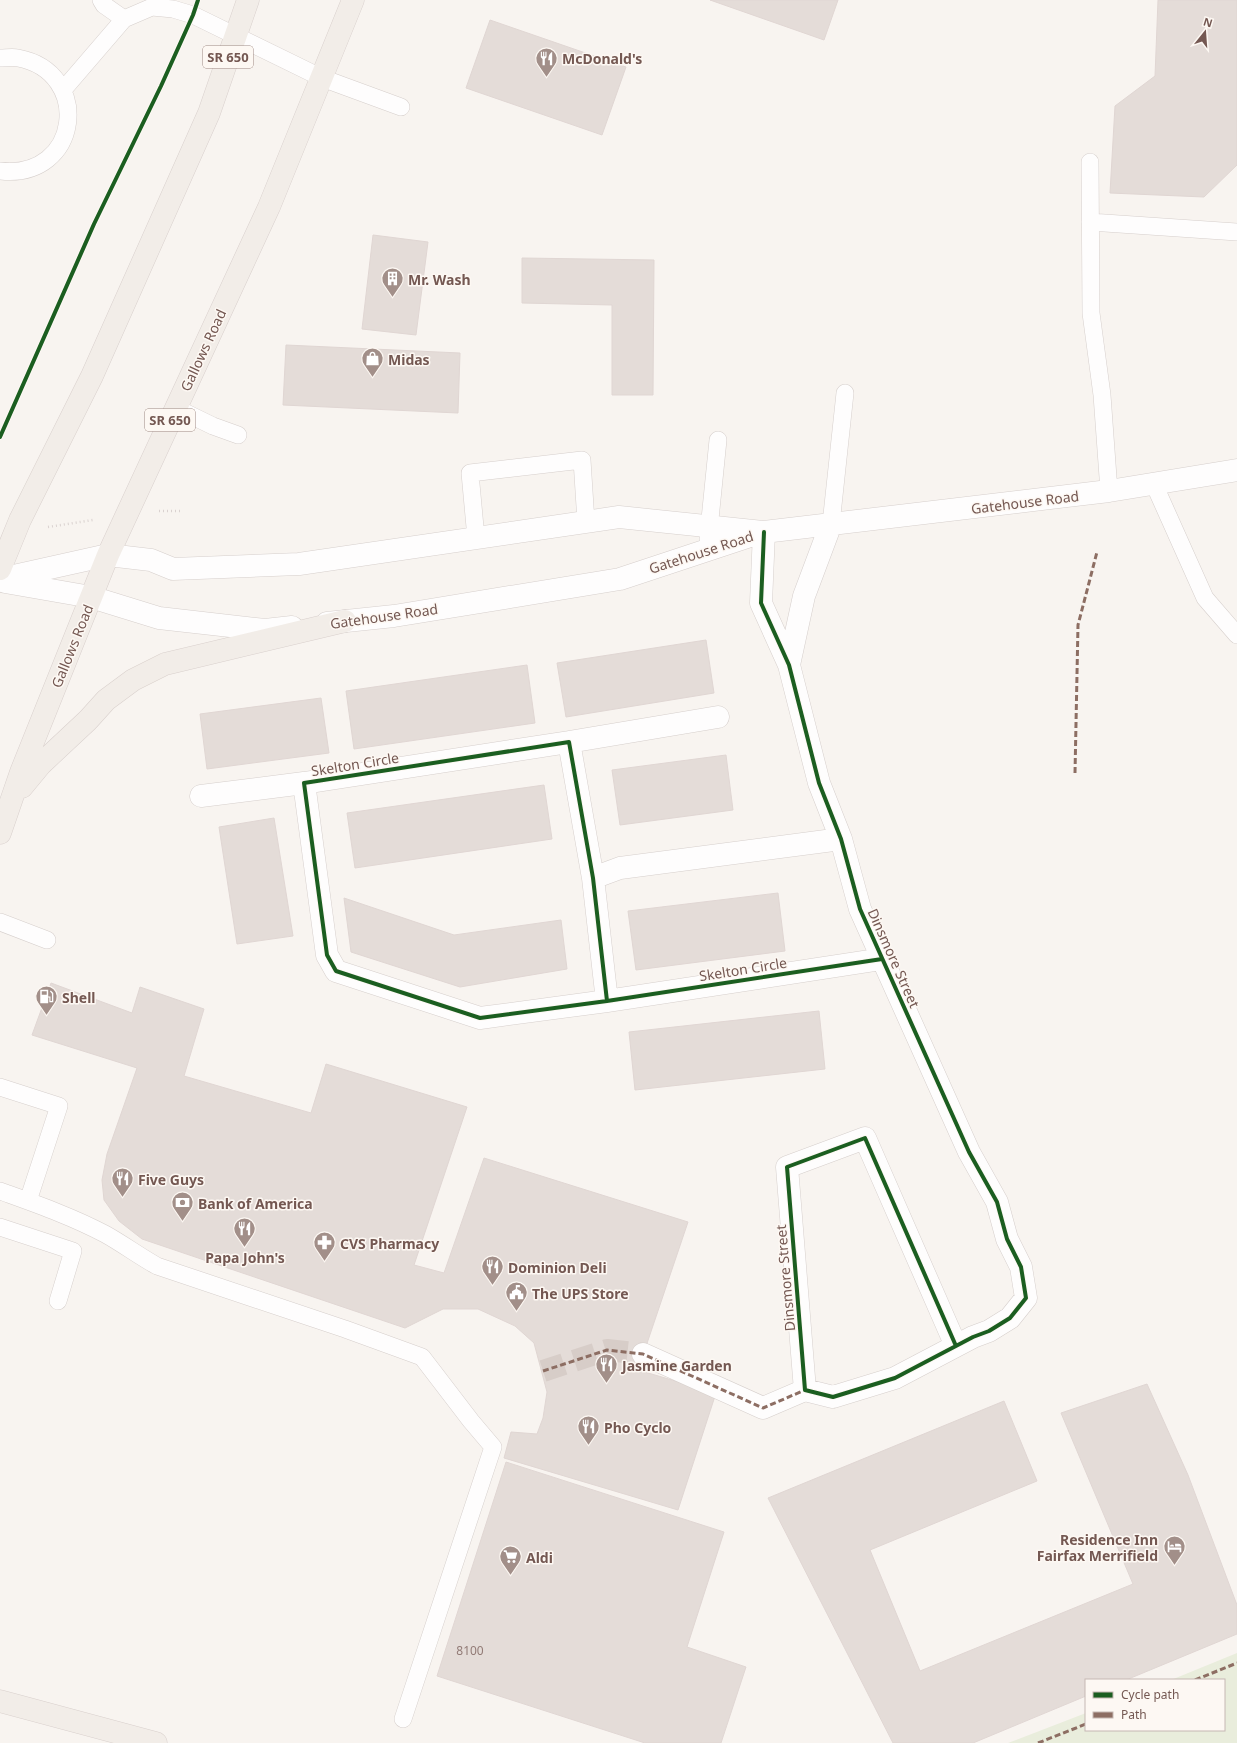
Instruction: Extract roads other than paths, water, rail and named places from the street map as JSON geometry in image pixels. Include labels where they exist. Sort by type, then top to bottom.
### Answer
[{"type":"main road","name":"SR 650","points":[[0,569],[20,520],[92,376],[209,113],[248,0]]},
{"type":"main road","name":"Gallows Road","points":[[0,833],[108,555],[269,207],[353,0]]},
{"type":"main road","points":[[12,799],[41,764],[88,720],[106,700],[133,680],[165,664],[345,621]]},
{"type":"main road","points":[[0,1696],[54,1714]]},
{"type":"main road","points":[[0,1701],[54,1714],[156,1743]]},
{"type":"street","name":"Gatehouse Road","points":[[0,580],[91,597],[159,618],[265,630],[394,616],[620,579],[764,532],[1109,491],[1237,470]]},
{"type":"street","name":"Gatehouse Road","points":[[0,580],[108,555],[151,560],[173,569],[299,564],[619,517],[764,532]]},
{"type":"street","name":"Dinsmore Street","points":[[789,665],[804,596],[831,524]]},
{"type":"street","name":"Dinsmore Street","points":[[764,532],[761,603],[789,665],[819,783],[841,839],[860,909],[969,1152],[997,1202],[1007,1239],[1021,1267],[1026,1298],[1010,1318],[989,1331],[956,1346],[895,1378],[833,1398],[805,1390],[787,1168],[865,1138],[956,1346]]},
{"type":"street","name":"Skelton Circle","points":[[201,796],[304,783],[569,742],[718,716]]},
{"type":"street","points":[[569,742],[593,878],[607,1001]]},
{"type":"street","name":"Skelton Circle","points":[[304,783],[327,955],[336,971],[480,1018],[607,1001],[882,959]]},
{"type":"street","points":[[593,878],[620,868],[841,839]]},
{"type":"street","points":[[643,1354],[763,1408],[805,1390]]},
{"type":"lane","points":[[101,0],[104,5],[124,19]]},
{"type":"lane","points":[[63,90],[124,19],[152,7],[173,9],[194,15],[322,78],[401,107]]},
{"type":"lane","points":[[0,58],[18,58],[36,63],[52,74],[63,90],[68,108],[68,127],[61,144],[48,159],[33,169],[14,173],[0,172]]},
{"type":"lane","points":[[1090,162],[1091,313],[1102,395],[1109,491]]},
{"type":"lane","points":[[1090,222],[1237,232]]},
{"type":"lane","points":[[831,524],[845,393]]},
{"type":"lane","points":[[176,408],[213,426],[238,435]]},
{"type":"lane","points":[[706,551],[710,526],[718,440]]},
{"type":"lane","points":[[476,538],[470,473],[582,460],[586,522]]},
{"type":"lane","points":[[1154,484],[1205,598],[1237,635]]},
{"type":"lane","points":[[0,922],[47,940]]},
{"type":"lane","points":[[0,1087],[59,1106],[28,1201]]},
{"type":"lane","points":[[0,1191],[54,1210],[104,1234],[157,1266],[345,1329],[422,1357],[493,1447],[403,1719]]},
{"type":"lane","points":[[0,1227],[73,1251],[58,1301]]},
{"type":"tunnel","points":[[543,1371],[607,1350],[643,1354]]},
{"type":"place","name":"McDonald's","points":[[546,78]]},
{"type":"place","name":"Mr. Wash","points":[[393,298]]},
{"type":"place","name":"Midas","points":[[372,378]]},
{"type":"place","name":"Shell","points":[[47,1016]]},
{"type":"place","name":"Five Guys","points":[[123,1198]]},
{"type":"place","name":"Bank of America","points":[[182,1222]]},
{"type":"place","name":"Papa John's","points":[[245,1248]]},
{"type":"place","name":"CVS Pharmacy","points":[[325,1262]]},
{"type":"place","name":"Dominion Deli","points":[[493,1286]]},
{"type":"place","name":"The UPS Store","points":[[517,1312]]},
{"type":"place","name":"Jasmine Garden","points":[[607,1384]]},
{"type":"place","name":"Pho Cyclo","points":[[588,1446]]},
{"type":"place","name":"Residence Inn Fairfax Merrifield","points":[[1174,1566]]},
{"type":"place","name":"Aldi","points":[[510,1576]]}]
